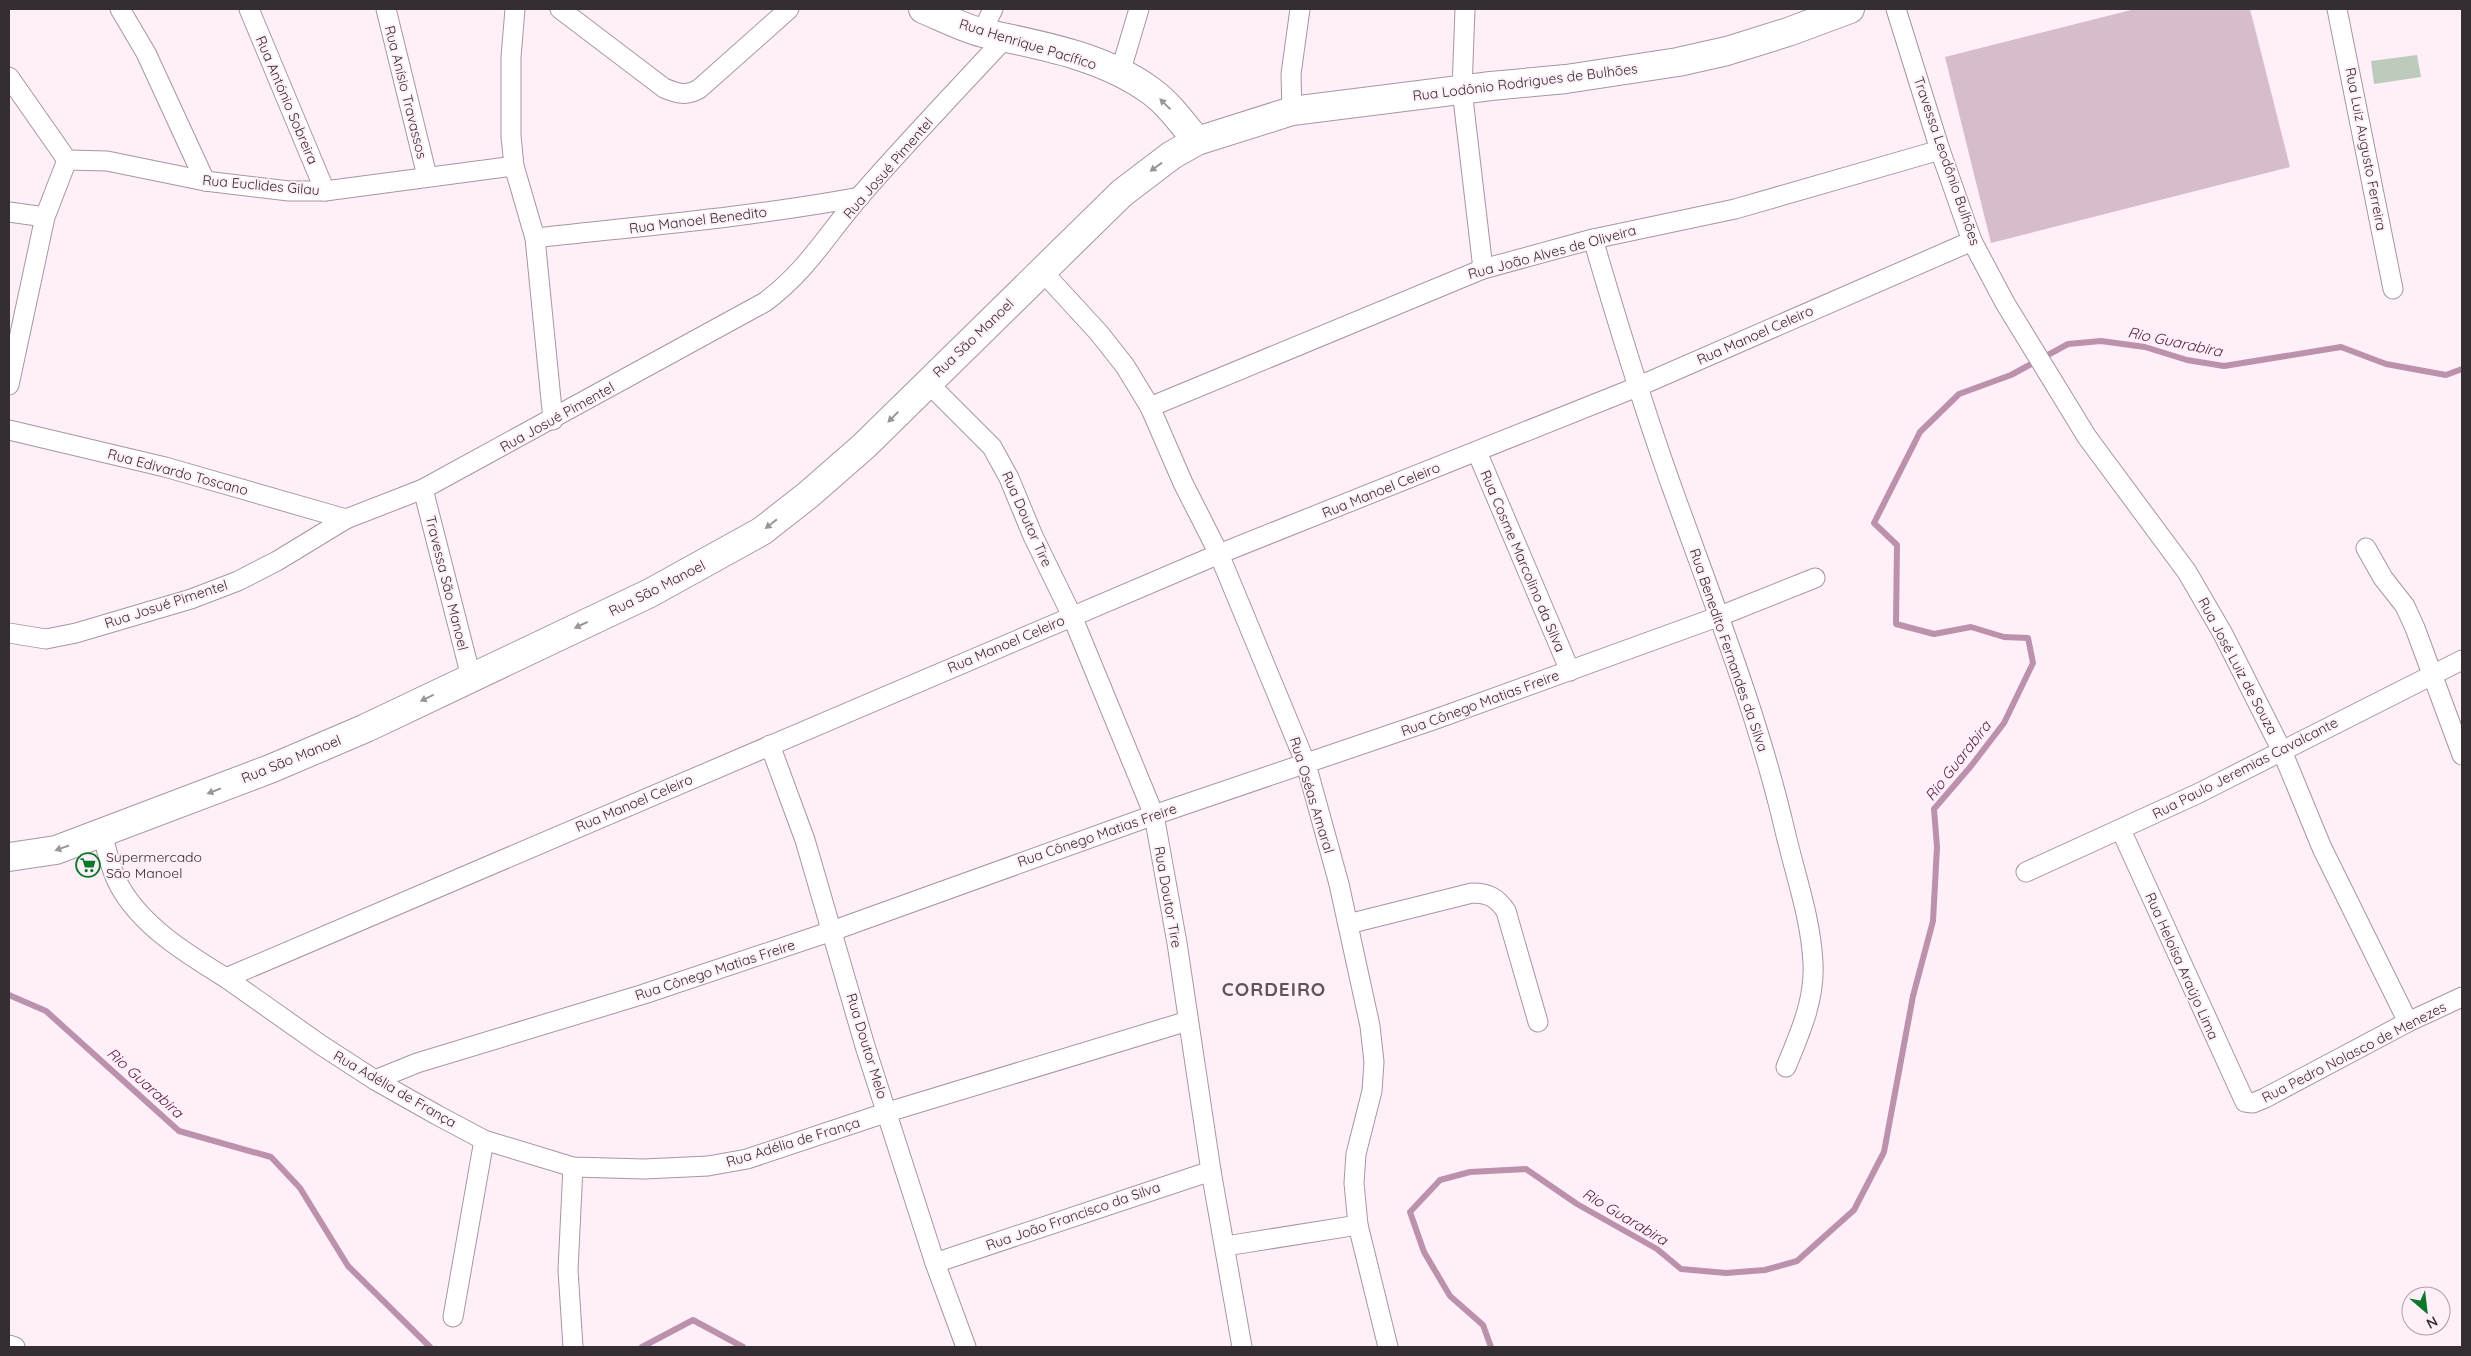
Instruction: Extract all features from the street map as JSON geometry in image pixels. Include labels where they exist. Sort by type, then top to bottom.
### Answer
[{"type":"main road","name":"Rua Henrique Pacífico","points":[[923,9],[994,26],[1120,73],[1152,92],[1174,112],[1197,141]]},
{"type":"main road","name":"Rua Lodônio Rodrigues de Bulhões","points":[[1197,141],[1292,111],[1566,79],[1678,62],[1727,51],[1788,32],[1850,9]]},
{"type":"main road","name":"Rua São Manoel","points":[[9,857],[56,850],[270,769],[366,728],[650,593],[762,531],[808,495],[864,446],[927,382],[1122,193],[1172,155],[1197,141]]},
{"type":"street","points":[[120,9],[146,53],[205,181]]},
{"type":"street","name":"Rua António Sobreira","points":[[249,9],[324,191]]},
{"type":"street","name":"Rua Anísio Travassos","points":[[386,9],[427,176]]},
{"type":"street","points":[[515,9],[511,57],[511,136],[514,166],[535,238],[553,420]]},
{"type":"street","points":[[560,9],[664,88],[676,94],[688,95],[699,89],[789,9]]},
{"type":"street","points":[[1120,73],[1139,9]]},
{"type":"street","points":[[1292,111],[1291,74],[1300,9]]},
{"type":"street","points":[[1465,9],[1462,90],[1483,269]]},
{"type":"street","name":"Travessa Leodônio Bulhões","points":[[1896,9],[1940,150],[1972,241],[2025,334]]},
{"type":"street","name":"Rua Luiz Augusto Ferreira","points":[[2337,9],[2393,289]]},
{"type":"street","name":"Rua Josué Pimentel","points":[[9,633],[46,639],[76,633],[191,599],[238,580],[277,560],[346,519],[423,490],[765,302],[802,270],[994,26]]},
{"type":"street","points":[[9,77],[67,160],[45,217],[9,386]]},
{"type":"street","name":"Rua João Alves de Oliveira","points":[[1150,406],[1483,269],[1593,239],[1735,209],[1940,150]]},
{"type":"street","name":"Rua Euclides Gilau","points":[[67,160],[107,161],[205,181],[289,190],[324,191],[514,166]]},
{"type":"street","name":"Rua Manoel Benedito","points":[[535,238],[703,220],[860,197]]},
{"type":"street","points":[[9,212],[45,217]]},
{"type":"street","name":"Rua Benedito Fernandes da Silva","points":[[1593,239],[1637,387],[1747,694],[1775,786],[1811,935],[1812,995],[1803,1025],[1786,1068]]},
{"type":"street","name":"Rua Manoel Celeiro","points":[[226,978],[1072,616],[1219,554],[1637,387],[1972,241]]},
{"type":"street","name":"Rua Oséas Amaral","points":[[1042,271],[1099,333],[1125,366],[1150,406],[1183,483],[1219,554],[1306,764],[1348,924],[1370,1026],[1374,1062],[1372,1091],[1356,1154],[1354,1183],[1358,1225],[1388,1347]]},
{"type":"street","name":"Rua José Luiz de Souza","points":[[2025,334],[2093,444],[2187,572],[2223,634],[2282,751],[2322,848],[2408,1022]]},
{"type":"street","name":"Rua Doutor Tire","points":[[927,382],[992,447],[1072,616],[1154,815],[1177,943],[1211,1171],[1226,1246],[1236,1346]]},
{"type":"street","name":"Rua Edivardo Toscano","points":[[9,430],[165,467],[346,519]]},
{"type":"street","name":"Rua Cosme Marcolino da Silva","points":[[1477,452],[1570,671]]},
{"type":"street","name":"Travessa São Manoel","points":[[423,490],[471,677]]},
{"type":"street","points":[[2366,548],[2383,578],[2405,606],[2462,755]]},
{"type":"street","name":"Rua Cônego Matias Freire","points":[[375,1080],[417,1063],[644,994],[832,931],[1154,815],[1306,764],[1570,671],[1720,616],[1815,578]]},
{"type":"street","name":"Rua Paulo Jeremias Cavalcante","points":[[2026,872],[2121,830],[2462,660]]},
{"type":"street","name":"Rua Doutor Melo","points":[[770,745],[805,840],[865,1046],[888,1112],[935,1263],[966,1347]]},
{"type":"street","name":"Rua Heloísa Araújo Lima","points":[[2121,830],[2245,1102]]},
{"type":"street","points":[[102,833],[118,884],[132,905],[152,925],[195,959],[226,978]]},
{"type":"street","points":[[1348,924],[1472,894],[1486,893],[1499,902],[1506,912],[1538,1022]]},
{"type":"street","name":"Rua Adélia de França","points":[[226,978],[320,1045],[375,1080],[484,1140],[573,1167],[644,1169],[708,1166],[747,1158],[888,1112],[1188,1021]]},
{"type":"street","name":"Rua Pedro Nolasco de Menezes","points":[[2245,1102],[2254,1103],[2265,1098],[2408,1022],[2462,997]]},
{"type":"street","points":[[453,1317],[484,1140]]},
{"type":"street","points":[[572,1347],[568,1270],[573,1167]]},
{"type":"street","name":"Rua João Francisco da Silva","points":[[935,1263],[1211,1171]]},
{"type":"street","points":[[1226,1246],[1358,1225]]},
{"type":"street","points":[[9,1345],[16,1347]]},
{"type":"shaded area","points":[[2135,9],[2250,9],[2290,167],[1991,243],[1945,57]]},
{"type":"building","points":[[2417,55],[2421,77],[2374,84],[2371,61]]},
{"type":"waterway","name":"Rio Guarabira","points":[[1491,1347],[1483,1325],[1450,1296],[1424,1252],[1410,1212],[1440,1180],[1470,1172],[1526,1169],[1577,1204],[1657,1249],[1681,1269],[1726,1273],[1765,1270],[1797,1261],[1854,1210],[1884,1152],[1913,996],[1933,921],[1937,847],[1934,809],[1971,766],[2004,723],[2033,663],[2028,638],[2004,637],[1971,627],[1934,634],[1896,624],[1897,545],[1874,523],[1920,432],[1959,394],[2011,375],[2068,344],[2101,341],[2145,347],[2187,360],[2224,366],[2341,347],[2386,364],[2446,375],[2462,369]]},
{"type":"waterway","name":"Rio Guarabira","points":[[9,995],[46,1011],[179,1131],[271,1157],[300,1188],[348,1266],[430,1347]]},
{"type":"waterway","name":"Rio Guarabira","points":[[642,1347],[693,1320],[743,1347]]},
{"type":"place","name":"Supermercado São Manoel","points":[[88,865]]},
{"type":"district","name":"CORDEIRO","points":[[1274,989]]}]
